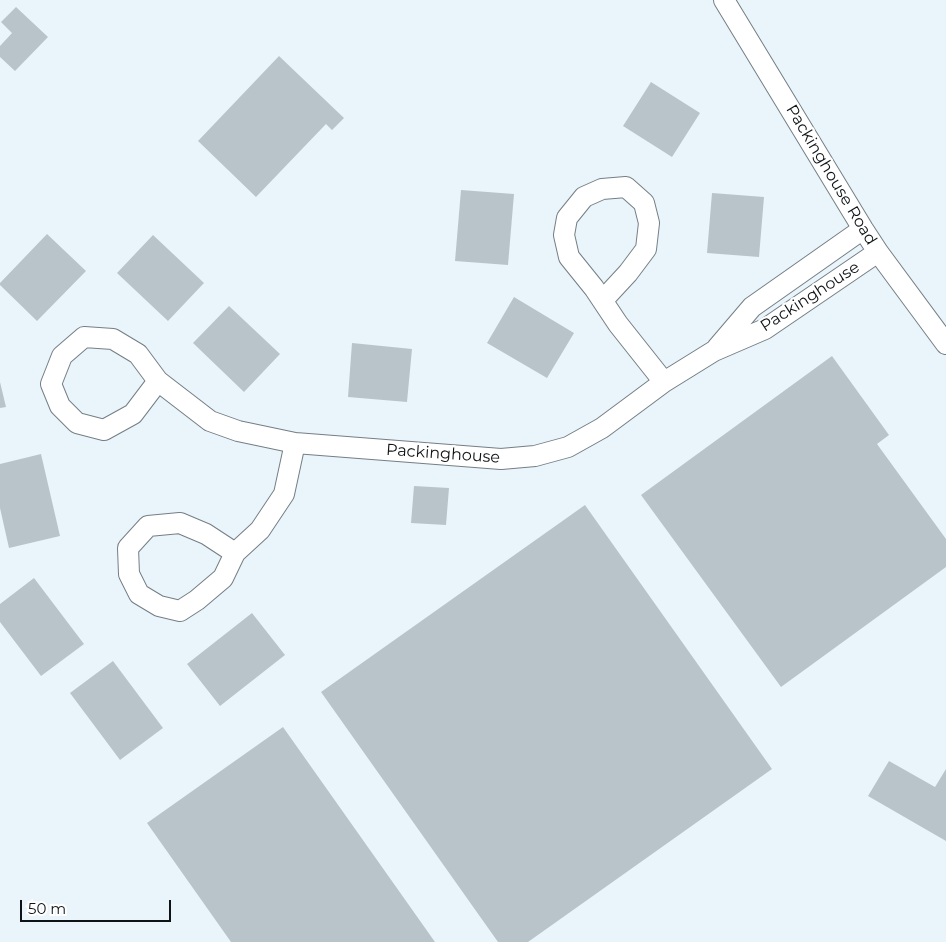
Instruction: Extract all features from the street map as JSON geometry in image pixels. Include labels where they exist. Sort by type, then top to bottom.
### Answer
[{"type":"street","name":"Packinghouse Road","points":[[724,0],[863,229],[946,344]]},
{"type":"street","points":[[603,300],[628,273],[646,249],[649,224],[644,203],[626,187],[602,188],[584,198],[567,218],[564,235],[569,256],[603,300],[618,324],[664,382]]},
{"type":"street","name":"Packinghouse","points":[[714,351],[752,307],[863,229]]},
{"type":"street","name":"Packinghouse","points":[[158,381],[210,421],[238,431],[294,443],[501,459],[535,456],[568,446],[602,428],[664,382],[714,351],[765,329],[878,252]]},
{"type":"street","points":[[84,337],[113,339],[138,354],[158,381],[133,414],[104,430],[77,423],[60,406],[50,384],[62,356],[84,337]]},
{"type":"street","points":[[235,553],[206,534],[180,523],[148,526],[128,548],[128,574],[139,594],[160,606],[180,611],[197,600],[223,578],[235,553],[260,530],[284,494],[294,443]]},
{"type":"building","points":[[16,7],[48,37],[15,71],[0,57],[0,46],[12,33],[1,22]]},
{"type":"building","points":[[279,56],[344,118],[332,130],[326,124],[256,197],[198,141]]},
{"type":"building","points":[[651,82],[700,113],[672,157],[623,126]]},
{"type":"building","points":[[461,190],[514,194],[508,265],[455,261]]},
{"type":"building","points":[[712,193],[764,197],[759,257],[707,253]]},
{"type":"building","points":[[47,234],[86,271],[37,321],[0,283]]},
{"type":"building","points":[[153,235],[204,283],[168,321],[117,273]]},
{"type":"building","points":[[514,297],[574,333],[547,378],[487,343]]},
{"type":"building","points":[[229,306],[280,354],[244,392],[193,343]]},
{"type":"building","points":[[352,343],[412,349],[407,402],[348,397]]},
{"type":"building","points":[[832,356],[889,435],[877,444],[946,539],[946,567],[781,687],[641,495]]},
{"type":"building","points":[[0,382],[6,407],[0,408]]},
{"type":"building","points":[[41,454],[60,536],[9,548],[0,508],[0,464]]},
{"type":"building","points":[[414,486],[449,488],[446,525],[411,523]]},
{"type":"building","points":[[585,505],[772,769],[528,942],[498,942],[321,692]]},
{"type":"building","points":[[34,578],[84,644],[41,676],[0,622],[0,604]]},
{"type":"building","points":[[252,613],[285,655],[220,706],[187,664]]},
{"type":"building","points":[[113,661],[163,728],[120,760],[70,693]]},
{"type":"building","points":[[283,727],[435,942],[231,942],[147,823]]},
{"type":"building","points":[[889,761],[935,787],[946,769],[946,841],[868,796]]}]
